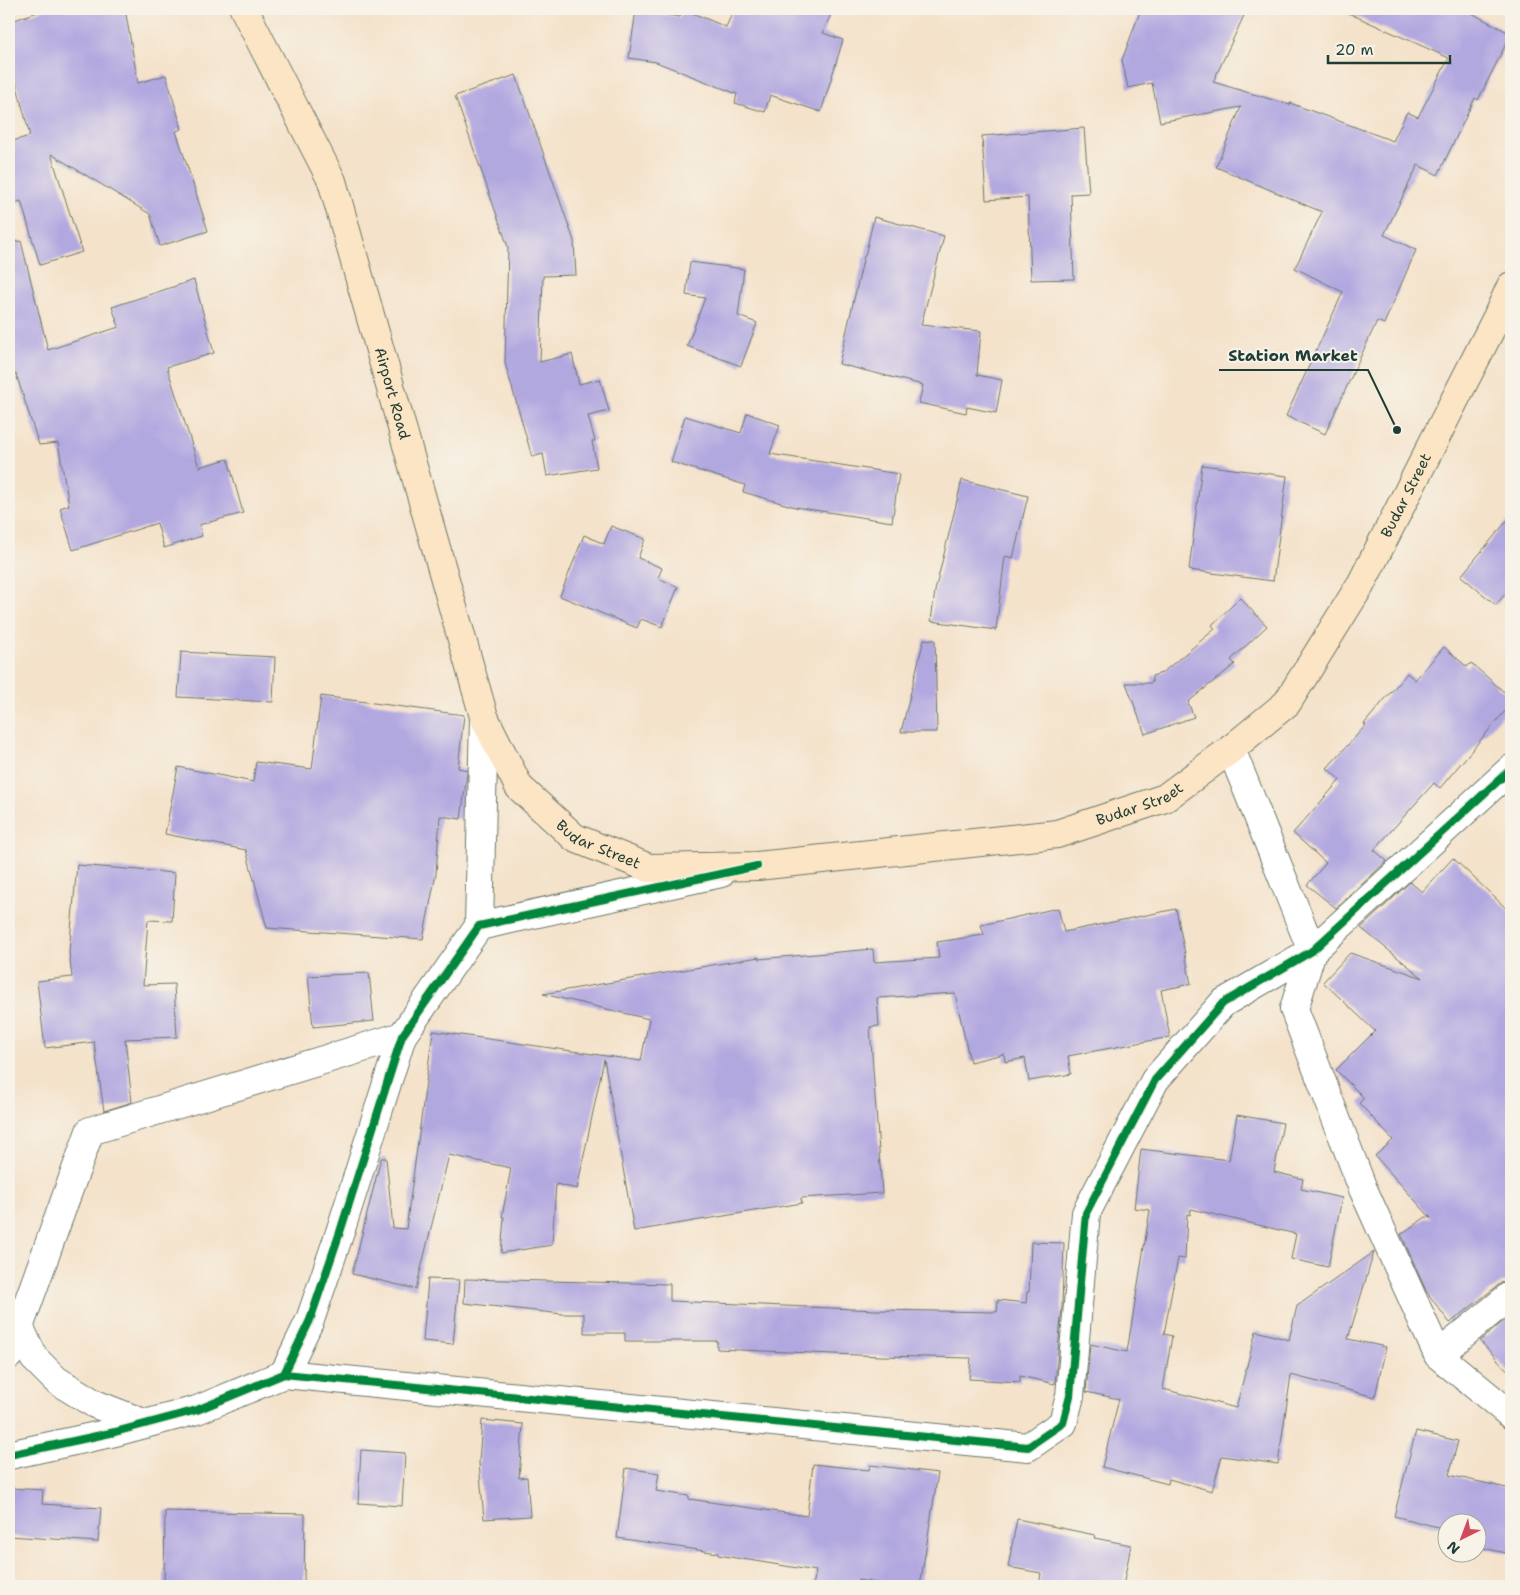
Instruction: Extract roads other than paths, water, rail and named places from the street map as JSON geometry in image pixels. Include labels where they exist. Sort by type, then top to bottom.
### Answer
[{"type":"main road","name":"Airport Road","points":[[244,9],[332,181],[484,717],[519,787]]},
{"type":"main road","name":"Budar Street","points":[[519,787],[575,838],[649,868],[757,866],[1057,834],[1165,798],[1231,749],[1287,703],[1361,584],[1511,286]]},
{"type":"street","points":[[284,1374],[310,1320],[402,1036],[478,926],[484,717]]},
{"type":"street","points":[[1231,749],[1312,951],[1294,1009],[1364,1189],[1438,1355],[1511,1415]]},
{"type":"street","points":[[9,1455],[146,1424],[197,1410],[284,1374],[1028,1447],[1063,1423],[1070,1396],[1086,1212],[1155,1080],[1223,1003],[1312,951],[1511,769]]},
{"type":"street","points":[[478,926],[757,866]]},
{"type":"street","points":[[9,1355],[90,1130],[402,1036]]},
{"type":"street","points":[[1438,1355],[1511,1295]]},
{"type":"street","points":[[19,1326],[34,1358],[56,1380],[95,1404],[146,1424]]},
{"type":"place","name":"Station Market","points":[[1397,430]]}]
